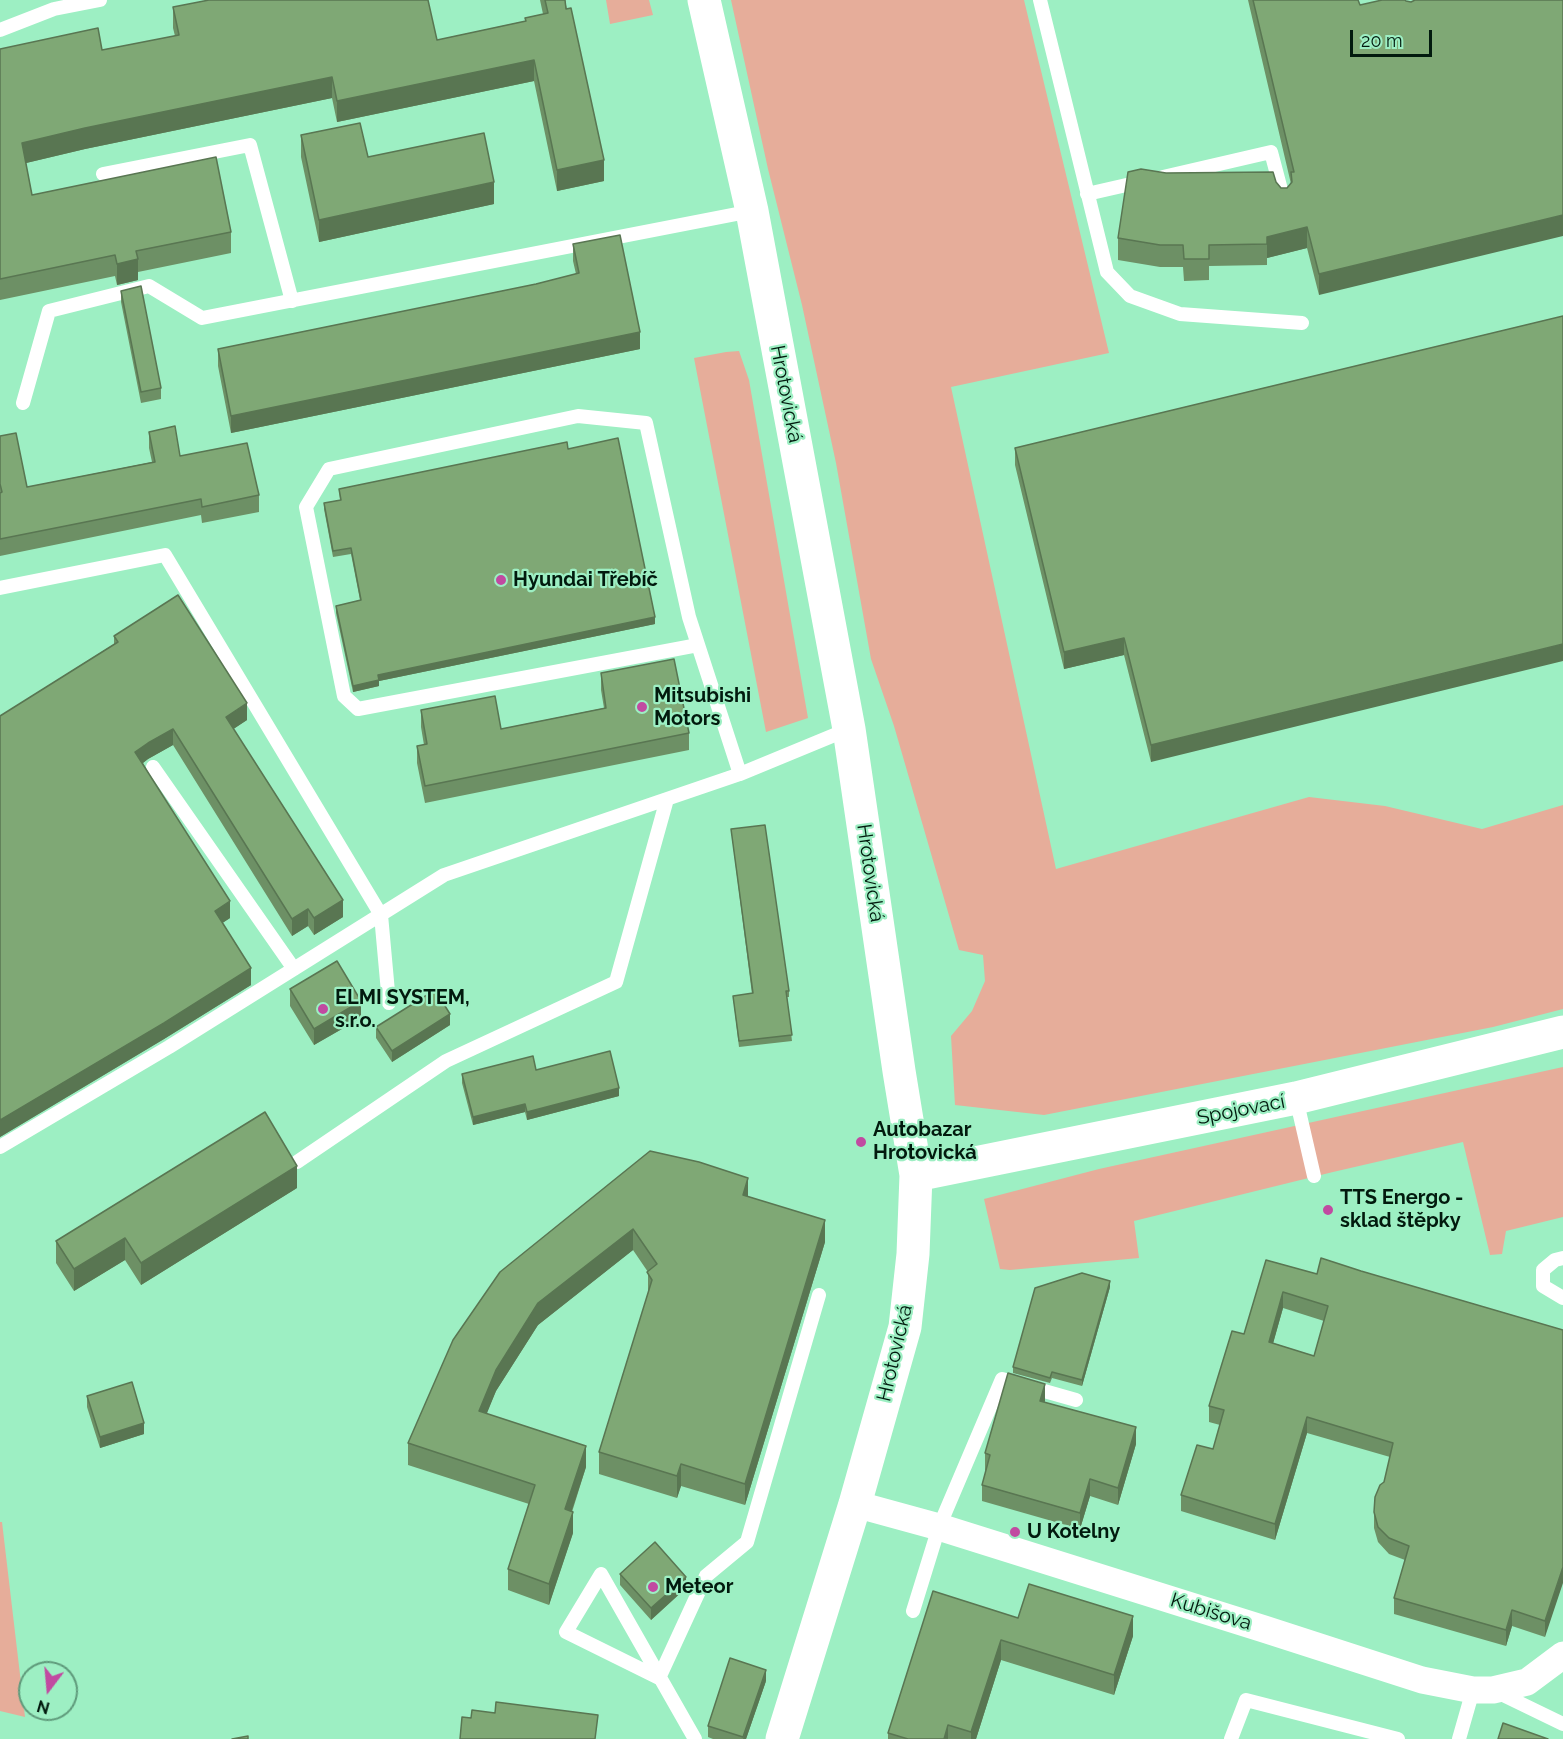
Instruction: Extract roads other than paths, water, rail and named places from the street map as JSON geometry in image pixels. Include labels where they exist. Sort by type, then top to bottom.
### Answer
[{"type":"main road","name":"Hrotovická","points":[[704,0],[752,211],[849,729],[916,1175],[913,1254],[905,1327],[855,1504],[782,1739]]},
{"type":"main road","name":"Spojovací","points":[[916,1175],[1296,1098],[1563,1032]]},
{"type":"street","name":"Kubišova","points":[[855,1504],[939,1527],[1422,1680],[1483,1690],[1527,1682],[1563,1655]]},
{"type":"lane","points":[[0,30],[54,9],[100,0]]},
{"type":"lane","points":[[1040,0],[1066,75],[1085,153],[1088,194],[1107,272],[1130,296],[1180,314],[1302,323]]},
{"type":"lane","points":[[103,174],[250,145],[292,301]]},
{"type":"lane","points":[[1088,194],[1271,152],[1284,201]]},
{"type":"lane","points":[[23,403],[49,311],[149,286],[202,318],[752,211]]},
{"type":"lane","points":[[698,645],[358,709],[344,696],[306,507],[329,469],[578,416],[646,423],[689,617],[740,774]]},
{"type":"lane","points":[[0,588],[165,555],[381,915],[389,1003]]},
{"type":"lane","points":[[0,1147],[168,1047],[444,875],[740,774],[849,729]]},
{"type":"lane","points":[[153,766],[294,969]]},
{"type":"lane","points":[[297,1162],[446,1061],[616,982],[668,799]]},
{"type":"lane","points":[[1296,1098],[1314,1176]]},
{"type":"lane","points":[[1563,1258],[1555,1260],[1543,1270],[1543,1286],[1563,1298]]},
{"type":"lane","points":[[659,1678],[706,1576],[747,1542],[819,1295]]},
{"type":"lane","points":[[913,1611],[939,1527],[1002,1379],[1076,1400]]},
{"type":"lane","points":[[659,1678],[566,1632],[601,1574],[695,1739]]},
{"type":"lane","points":[[1459,1739],[1483,1690],[1563,1724]]},
{"type":"lane","points":[[1231,1739],[1246,1700],[1398,1739]]},
{"type":"place","name":"Hyundai Třebíč","points":[[501,580]]},
{"type":"place","name":"Mitsubishi Motors","points":[[642,707]]},
{"type":"place","name":"ELMI SYSTEM, s.r.o.","points":[[323,1009]]},
{"type":"place","name":"Autobazar Hrotovická","points":[[861,1142]]},
{"type":"place","name":"TTS Energo - sklad štěpky","points":[[1328,1210]]},
{"type":"place","name":"U Kotelny","points":[[1015,1532]]},
{"type":"place","name":"Meteor","points":[[653,1587]]}]
